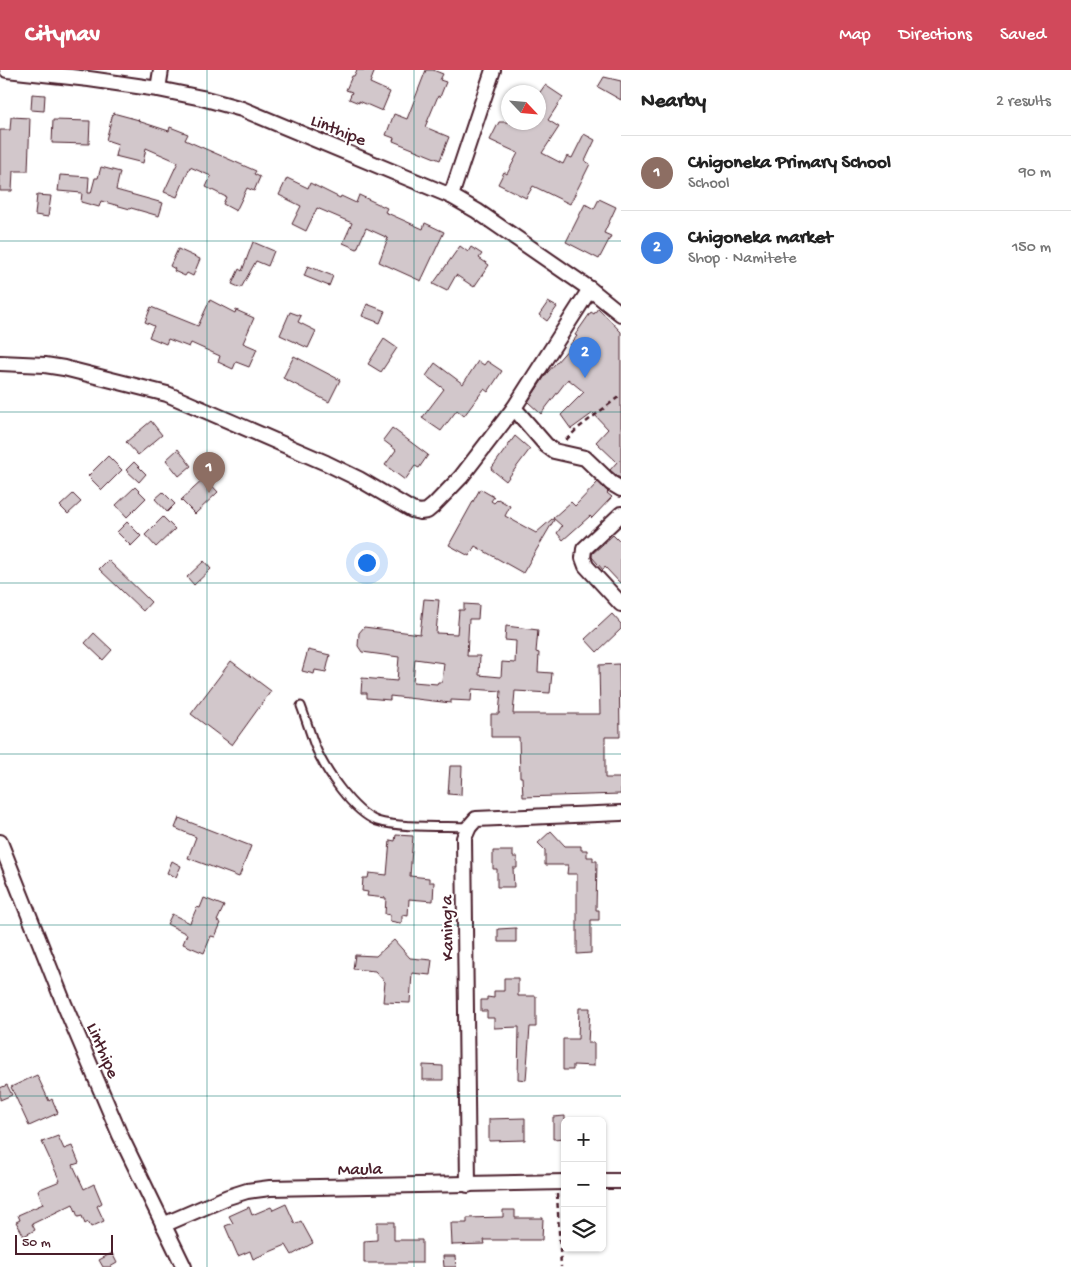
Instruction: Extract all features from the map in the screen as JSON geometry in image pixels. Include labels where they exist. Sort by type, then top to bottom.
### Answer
[{"type":"street","name":"Linthipe","points":[[7,70],[158,89],[242,109],[451,196],[477,211],[590,289],[621,314]]},
{"type":"street","points":[[158,89],[161,70]]},
{"type":"street","points":[[451,196],[493,70]]},
{"type":"street","points":[[0,363],[45,365],[64,368],[167,394],[326,463],[359,479],[412,510],[420,512],[427,511],[461,478],[514,408],[590,289]]},
{"type":"street","points":[[514,408],[546,445],[554,451],[585,458],[611,483],[621,489]]},
{"type":"street","points":[[621,514],[584,549],[583,558],[586,566],[621,604]]},
{"type":"street","points":[[469,827],[476,819],[487,818],[621,814]]},
{"type":"street","name":"Kaning'a","points":[[468,1185],[464,838],[469,827]]},
{"type":"street","name":"Linthipe","points":[[0,842],[65,1006],[120,1135],[184,1267]]},
{"type":"street","points":[[606,1181],[621,1181]]},
{"type":"street","name":"Maula","points":[[163,1225],[228,1197],[247,1191],[270,1188],[560,1182]]},
{"type":"lane","points":[[301,706],[315,747],[325,766],[354,806],[365,815],[378,821],[393,824],[469,827]]},
{"type":"path","points":[[554,451],[577,429],[621,395]]},
{"type":"path","points":[[560,1182],[560,1267]]},
{"type":"building","points":[[357,70],[375,70],[370,83],[390,92],[382,111],[359,101],[359,103],[349,99],[352,92],[346,90]]},
{"type":"building","points":[[426,70],[433,70],[443,74],[440,80],[446,82],[425,127],[449,137],[440,160],[393,141],[394,138],[386,135],[394,114],[407,119]]},
{"type":"building","points":[[604,77],[621,81],[621,100],[598,87]]},
{"type":"building","points":[[546,86],[563,97],[548,120],[559,127],[542,153],[563,164],[567,156],[572,158],[584,134],[595,140],[585,161],[590,164],[570,204],[533,186],[526,198],[498,184],[504,172],[507,174],[518,153],[490,140],[499,122],[501,122],[501,130],[546,130]]},
{"type":"building","points":[[32,94],[45,95],[44,111],[31,110]]},
{"type":"building","points":[[113,113],[169,131],[170,127],[188,134],[185,140],[256,171],[254,174],[260,177],[254,191],[247,188],[236,211],[223,204],[226,197],[206,187],[211,176],[190,167],[177,197],[164,192],[178,162],[146,148],[143,163],[115,156],[118,144],[106,140]]},
{"type":"building","points":[[11,117],[30,118],[28,171],[13,171],[12,191],[0,191],[0,130],[10,130]]},
{"type":"building","points":[[53,120],[90,121],[89,144],[52,143]]},
{"type":"building","points":[[101,167],[120,172],[116,190],[163,203],[159,216],[101,201],[99,207],[81,202],[82,193],[58,191],[60,175],[89,177],[88,193],[91,193],[95,178],[98,178]]},
{"type":"building","points":[[287,178],[308,188],[310,183],[340,198],[341,196],[356,203],[359,195],[387,208],[385,212],[423,229],[425,223],[444,232],[421,281],[379,262],[388,238],[366,228],[357,249],[343,243],[352,223],[317,208],[306,231],[292,224],[301,206],[279,195]]},
{"type":"building","points":[[37,195],[51,196],[48,217],[35,215]]},
{"type":"building","points":[[599,199],[616,207],[604,233],[611,236],[599,259],[566,242],[585,204],[594,209]]},
{"type":"building","points":[[253,242],[274,251],[268,266],[256,261],[241,288],[232,284],[239,269],[242,271]]},
{"type":"building","points":[[460,246],[468,252],[471,247],[482,254],[479,258],[489,265],[474,287],[456,275],[447,291],[433,284]]},
{"type":"building","points":[[178,249],[200,259],[193,276],[187,273],[185,276],[174,271],[175,269],[170,266]]},
{"type":"building","points":[[308,266],[333,276],[329,286],[304,276]]},
{"type":"building","points":[[210,300],[235,313],[236,310],[254,318],[243,343],[257,349],[249,367],[236,362],[233,369],[218,362],[220,356],[191,343],[189,347],[168,339],[166,344],[149,337],[154,326],[145,322],[151,307],[198,326]]},
{"type":"building","points":[[548,302],[557,307],[547,321],[539,315]]},
{"type":"building","points":[[367,304],[385,311],[380,323],[362,316]]},
{"type":"building","points":[[598,308],[621,332],[621,479],[610,470],[617,462],[596,442],[608,429],[593,413],[571,429],[561,415],[584,392],[568,379],[541,414],[528,402],[547,373],[571,346],[577,336],[575,335],[591,312],[594,314]]},
{"type":"building","points":[[290,312],[301,316],[298,322],[316,331],[308,348],[280,335]]},
{"type":"building","points":[[384,339],[397,348],[381,372],[368,364]]},
{"type":"building","points":[[294,356],[340,380],[329,402],[283,378]]},
{"type":"building","points":[[478,361],[484,365],[487,361],[502,371],[488,392],[484,389],[464,416],[457,410],[441,431],[422,418],[444,389],[426,376],[435,363],[463,384]]},
{"type":"building","points":[[151,421],[162,435],[138,455],[126,442]]},
{"type":"building","points":[[392,428],[428,455],[419,468],[415,466],[405,480],[385,465],[396,450],[383,440]]},
{"type":"building","points":[[515,436],[530,449],[506,481],[491,469]]},
{"type":"building","points":[[178,449],[191,466],[179,476],[166,460]]},
{"type":"building","points":[[108,456],[122,470],[102,490],[88,476]]},
{"type":"building","points":[[134,462],[146,474],[139,482],[126,470]]},
{"type":"building","points":[[205,478],[218,492],[195,514],[181,500]]},
{"type":"building","points":[[598,482],[612,497],[592,518],[590,516],[563,540],[557,533],[562,526],[553,518],[571,502],[575,506]]},
{"type":"building","points":[[135,487],[146,498],[127,517],[116,505]]},
{"type":"building","points":[[480,489],[494,497],[491,501],[494,503],[498,499],[510,506],[505,516],[536,533],[552,519],[554,520],[523,573],[475,546],[469,556],[449,545]]},
{"type":"building","points":[[163,492],[175,504],[167,512],[155,499]]},
{"type":"building","points":[[73,494],[81,502],[68,514],[60,506]]},
{"type":"building","points":[[163,517],[175,529],[156,547],[145,535]]},
{"type":"building","points":[[127,522],[141,536],[131,546],[117,532]]},
{"type":"building","points":[[613,535],[621,543],[621,584],[605,567],[603,570],[592,557],[592,554]]},
{"type":"building","points":[[108,560],[151,602],[143,611],[99,569]]},
{"type":"building","points":[[204,561],[211,569],[194,585],[187,577]]},
{"type":"building","points":[[424,599],[439,600],[436,633],[457,634],[459,610],[464,610],[464,604],[479,605],[478,619],[469,619],[467,656],[480,656],[479,675],[501,677],[502,662],[515,663],[516,641],[505,640],[506,626],[538,630],[536,652],[539,653],[538,672],[552,673],[550,693],[515,691],[513,714],[600,714],[599,665],[619,664],[620,737],[605,737],[605,778],[621,778],[621,794],[523,797],[522,777],[520,777],[519,737],[491,737],[491,714],[499,714],[501,691],[472,689],[471,701],[451,700],[451,703],[390,696],[390,700],[367,698],[367,693],[361,693],[362,678],[397,681],[399,657],[362,652],[358,646],[359,633],[364,627],[420,634]],"holes":[[[415,659],[444,663],[442,682],[437,684],[413,682]]]},
{"type":"building","points":[[612,614],[621,624],[621,629],[597,652],[585,639]]},
{"type":"building","points":[[94,633],[112,650],[103,660],[85,643]]},
{"type":"building","points":[[308,650],[330,655],[326,672],[315,670],[314,674],[302,671]]},
{"type":"building","points":[[231,661],[271,691],[232,745],[191,714]]},
{"type":"building","points":[[450,766],[462,766],[461,795],[448,794]]},
{"type":"building","points":[[179,818],[251,846],[239,877],[188,858],[196,837],[175,828]]},
{"type":"building","points":[[551,831],[565,846],[581,846],[581,850],[587,850],[587,857],[593,857],[593,861],[597,861],[596,910],[599,910],[599,920],[591,920],[591,953],[577,954],[577,874],[567,874],[568,865],[545,865],[545,850],[538,843]]},
{"type":"building","points":[[396,835],[413,836],[410,876],[429,878],[429,882],[434,882],[433,901],[409,899],[408,916],[402,915],[402,922],[400,923],[390,921],[390,915],[385,914],[386,898],[367,896],[368,892],[362,891],[363,878],[368,878],[369,873],[387,875],[390,840],[395,841]]},
{"type":"building","points":[[493,851],[513,851],[513,857],[517,857],[517,868],[513,868],[514,887],[497,887],[497,869],[493,869]]},
{"type":"building","points":[[172,861],[181,866],[176,877],[167,873]]},
{"type":"building","points":[[204,898],[224,906],[217,921],[221,923],[215,937],[211,936],[204,953],[183,944],[187,934],[167,924],[172,914],[190,923],[197,907],[200,908]]},
{"type":"building","points":[[516,928],[516,942],[498,942],[498,929]]},
{"type":"building","points":[[394,940],[410,958],[432,960],[430,975],[412,973],[410,1003],[383,1002],[385,982],[375,971],[353,969],[355,955],[376,956]]},
{"type":"building","points":[[504,978],[518,978],[518,996],[536,996],[536,1027],[530,1027],[526,1080],[518,1079],[519,1027],[494,1028],[494,1018],[487,1018],[487,1011],[481,1011],[481,1000],[487,1000],[487,997],[494,998],[494,991],[504,991]]},
{"type":"building","points":[[579,1008],[590,1008],[588,1043],[594,1043],[594,1066],[573,1065],[573,1070],[563,1070],[563,1039],[578,1039]]},
{"type":"building","points":[[423,1065],[443,1066],[443,1080],[423,1080]]},
{"type":"building","points":[[37,1075],[49,1101],[52,1099],[58,1113],[29,1126],[11,1087]]},
{"type":"building","points":[[7,1085],[12,1095],[0,1100],[0,1088]]},
{"type":"building","points":[[565,1116],[561,1117],[561,1138],[553,1139],[553,1117]]},
{"type":"building","points":[[525,1118],[525,1140],[489,1141],[489,1119]]},
{"type":"building","points":[[58,1136],[64,1149],[72,1146],[79,1163],[73,1165],[84,1189],[94,1184],[102,1203],[97,1206],[104,1221],[91,1227],[88,1222],[85,1224],[82,1216],[78,1217],[73,1204],[32,1224],[35,1230],[24,1236],[16,1222],[20,1220],[18,1215],[43,1204],[38,1190],[60,1181],[42,1142]]},
{"type":"building","points":[[286,1204],[295,1224],[301,1221],[313,1243],[292,1255],[286,1245],[253,1259],[250,1251],[238,1256],[225,1226],[233,1223],[229,1216],[249,1207],[252,1215],[271,1207],[273,1210]]},
{"type":"building","points":[[503,1210],[515,1210],[515,1218],[543,1218],[542,1240],[484,1240],[485,1244],[452,1245],[451,1223],[467,1223],[467,1218],[503,1217]]},
{"type":"building","points":[[377,1222],[394,1222],[394,1240],[422,1240],[422,1263],[364,1263],[364,1241],[377,1240]]},
{"type":"building","points":[[112,1253],[117,1263],[110,1267],[103,1267],[99,1260]]},
{"type":"building","points":[[443,1256],[455,1256],[456,1267],[444,1267]]},
{"type":"place","name":"Chigoneka market","points":[[585,378]]},
{"type":"place","name":"Chigoneka Primary School","points":[[209,493]]}]
